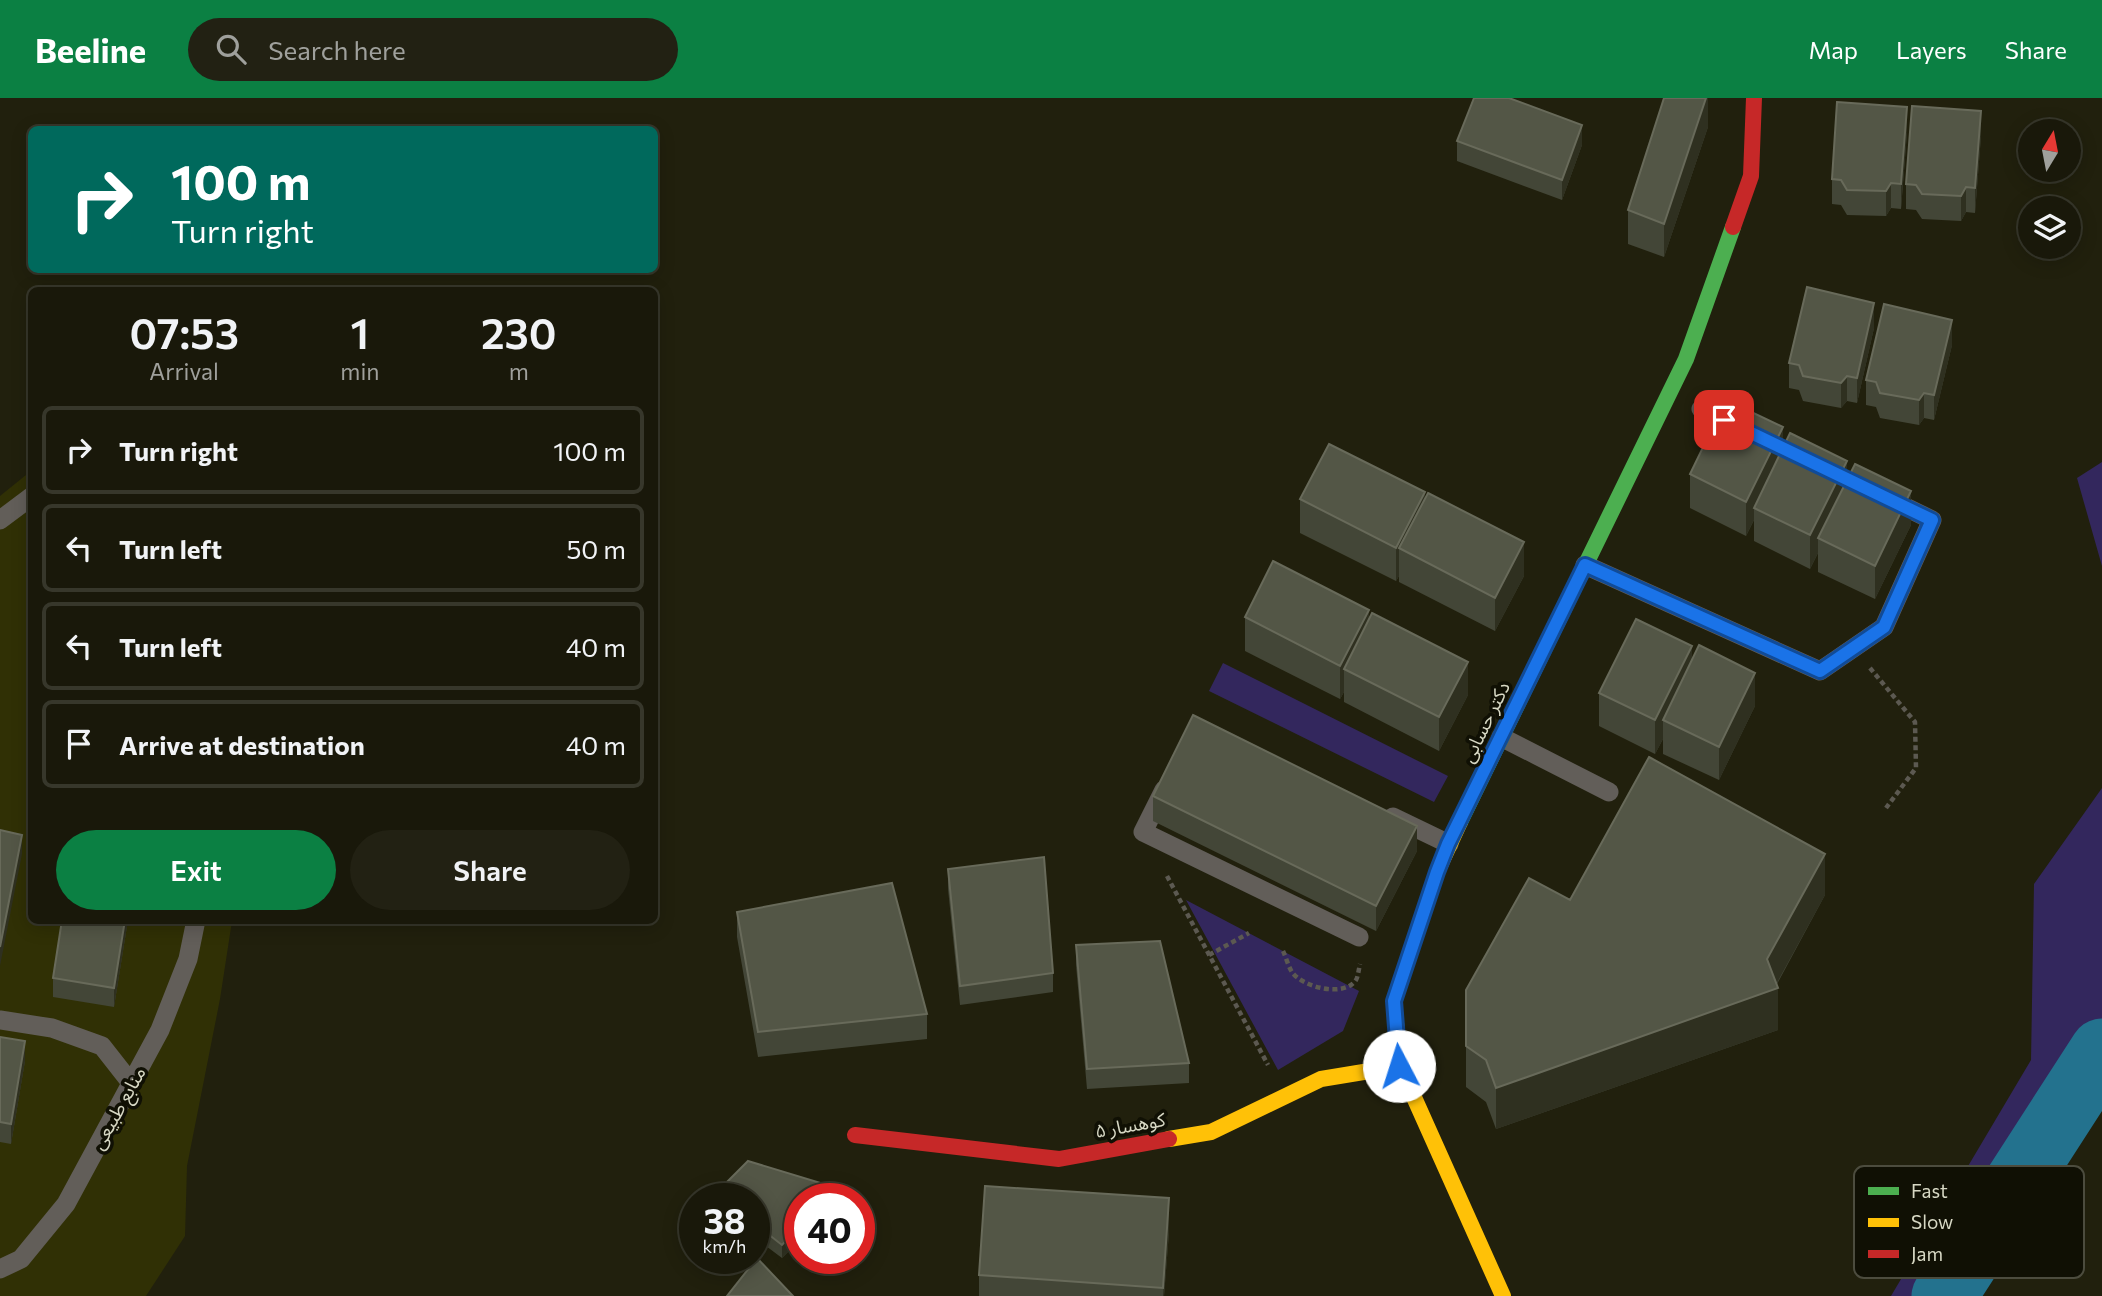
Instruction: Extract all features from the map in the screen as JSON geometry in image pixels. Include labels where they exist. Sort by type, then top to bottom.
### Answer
[{"type":"street","name":"دکتر حسابی","points":[[1503,1296],[1399,1066],[1394,1001],[1448,844],[1686,359],[1751,176],[1754,98]]},
{"type":"street","name":"کوهسار ۵","points":[[855,1135],[1059,1159],[1210,1132],[1321,1079],[1399,1066]]},
{"type":"lane","points":[[1701,409],[1762,438]]},
{"type":"lane","points":[[1585,565],[1820,671],[1884,627],[1932,520],[1871,491]]},
{"type":"lane","points":[[0,520],[28,499]]},
{"type":"lane","points":[[1501,737],[1609,792]]},
{"type":"lane","points":[[1173,771],[1143,832],[1359,937]]},
{"type":"lane","points":[[1377,810],[1448,844]]},
{"type":"lane","name":"منابع طبیعی","points":[[0,1269],[21,1259],[65,1204],[165,1018],[188,959],[195,924]]},
{"type":"lane","points":[[0,1020],[52,1028],[102,1046],[131,1083]]},
{"type":"path","points":[[1853,648],[1915,722],[1916,768],[1886,808]]},
{"type":"path","points":[[1143,832],[1270,1069]]},
{"type":"path","points":[[1209,955],[1249,933]]},
{"type":"path","points":[[1283,951],[1292,973],[1309,986],[1328,989],[1344,989],[1356,980],[1361,961]]},
{"type":"shaded area","points":[[2102,462],[2102,566],[2077,478]]},
{"type":"shaded area","points":[[28,473],[28,924],[232,924],[220,999],[187,1166],[185,1236],[146,1296],[0,1296],[0,496]]},
{"type":"shaded area","points":[[1223,663],[1448,776],[1434,802],[1209,691]]},
{"type":"shaded area","points":[[2102,788],[2102,1082],[2050,1166],[1968,1166],[2031,1060],[2034,884]]},
{"type":"shaded area","points":[[1186,900],[1359,991],[1343,1031],[1278,1070]]},
{"type":"shaded area","points":[[1902,1278],[1981,1278],[1970,1296],[1891,1296]]},
{"type":"building","points":[[1474,98],[1509,98],[1582,125],[1562,180],[1457,141]]},
{"type":"building","points":[[1664,98],[1706,98],[1664,224],[1628,210]]},
{"type":"building","points":[[1837,102],[1907,107],[1901,184],[1891,183],[1886,191],[1847,190],[1841,180],[1832,179]]},
{"type":"building","points":[[1912,106],[1981,111],[1975,188],[1966,187],[1961,196],[1922,194],[1916,185],[1906,184]]},
{"type":"building","points":[[1807,287],[1874,303],[1857,378],[1847,376],[1841,383],[1803,376],[1799,365],[1789,363]]},
{"type":"building","points":[[1884,304],[1952,320],[1934,395],[1924,393],[1919,400],[1880,393],[1876,382],[1866,380]]},
{"type":"building","points":[[1726,400],[1783,427],[1746,502],[1690,474]]},
{"type":"building","points":[[1790,433],[1847,461],[1810,535],[1754,508]]},
{"type":"building","points":[[1329,444],[1425,492],[1396,548],[1300,499]]},
{"type":"building","points":[[1855,464],[1911,491],[1875,566],[1818,538]]},
{"type":"building","points":[[1428,493],[1524,542],[1495,598],[1399,548]]},
{"type":"building","points":[[1273,561],[1369,610],[1340,666],[1245,617]]},
{"type":"building","points":[[1372,613],[1468,662],[1439,717],[1344,669]]},
{"type":"building","points":[[1636,619],[1692,646],[1655,720],[1599,693]]},
{"type":"building","points":[[1699,645],[1755,673],[1719,747],[1663,720]]},
{"type":"building","points":[[1193,715],[1417,826],[1376,906],[1153,796]]},
{"type":"building","points":[[1649,757],[1825,854],[1767,959],[1778,988],[1496,1088],[1486,1060],[1466,1046],[1466,990],[1529,878],[1570,900]]},
{"type":"building","points":[[0,830],[22,835],[0,947]]},
{"type":"building","points":[[1044,857],[1053,973],[960,986],[948,869]]},
{"type":"building","points":[[892,883],[927,1014],[758,1032],[737,912]]},
{"type":"building","points":[[61,924],[124,924],[114,988],[53,978]]},
{"type":"building","points":[[1160,941],[1189,1063],[1087,1069],[1076,945]]},
{"type":"building","points":[[0,1037],[25,1041],[11,1124],[0,1122]]},
{"type":"building","points":[[748,1161],[821,1183],[784,1183],[782,1245],[770,1236],[770,1183],[726,1183]]},
{"type":"building","points":[[985,1186],[1169,1198],[1163,1288],[979,1275]]},
{"type":"building","points":[[770,1272],[793,1296],[727,1296],[744,1274],[770,1274]]},
{"type":"waterway","points":[[2028,1166],[2102,1051]]},
{"type":"waterway","points":[[1944,1296],[1956,1278]]},
{"type":"traffic: fast","points":[[1460,822],[1686,359],[1733,227]]},
{"type":"traffic: slow","points":[[1460,822],[1437,872],[1394,1001],[1400,1066],[1503,1296]]},
{"type":"traffic: slow","points":[[1169,1139],[1211,1132],[1321,1079],[1400,1066]]},
{"type":"traffic: jam","points":[[1733,227],[1751,176],[1754,98]]},
{"type":"traffic: jam","points":[[855,1135],[1059,1159],[1169,1139]]},
{"type":"route","points":[[1399,1066],[1394,1001],[1437,872],[1448,844],[1585,565],[1820,671],[1884,627],[1932,520],[1724,420]]}]
